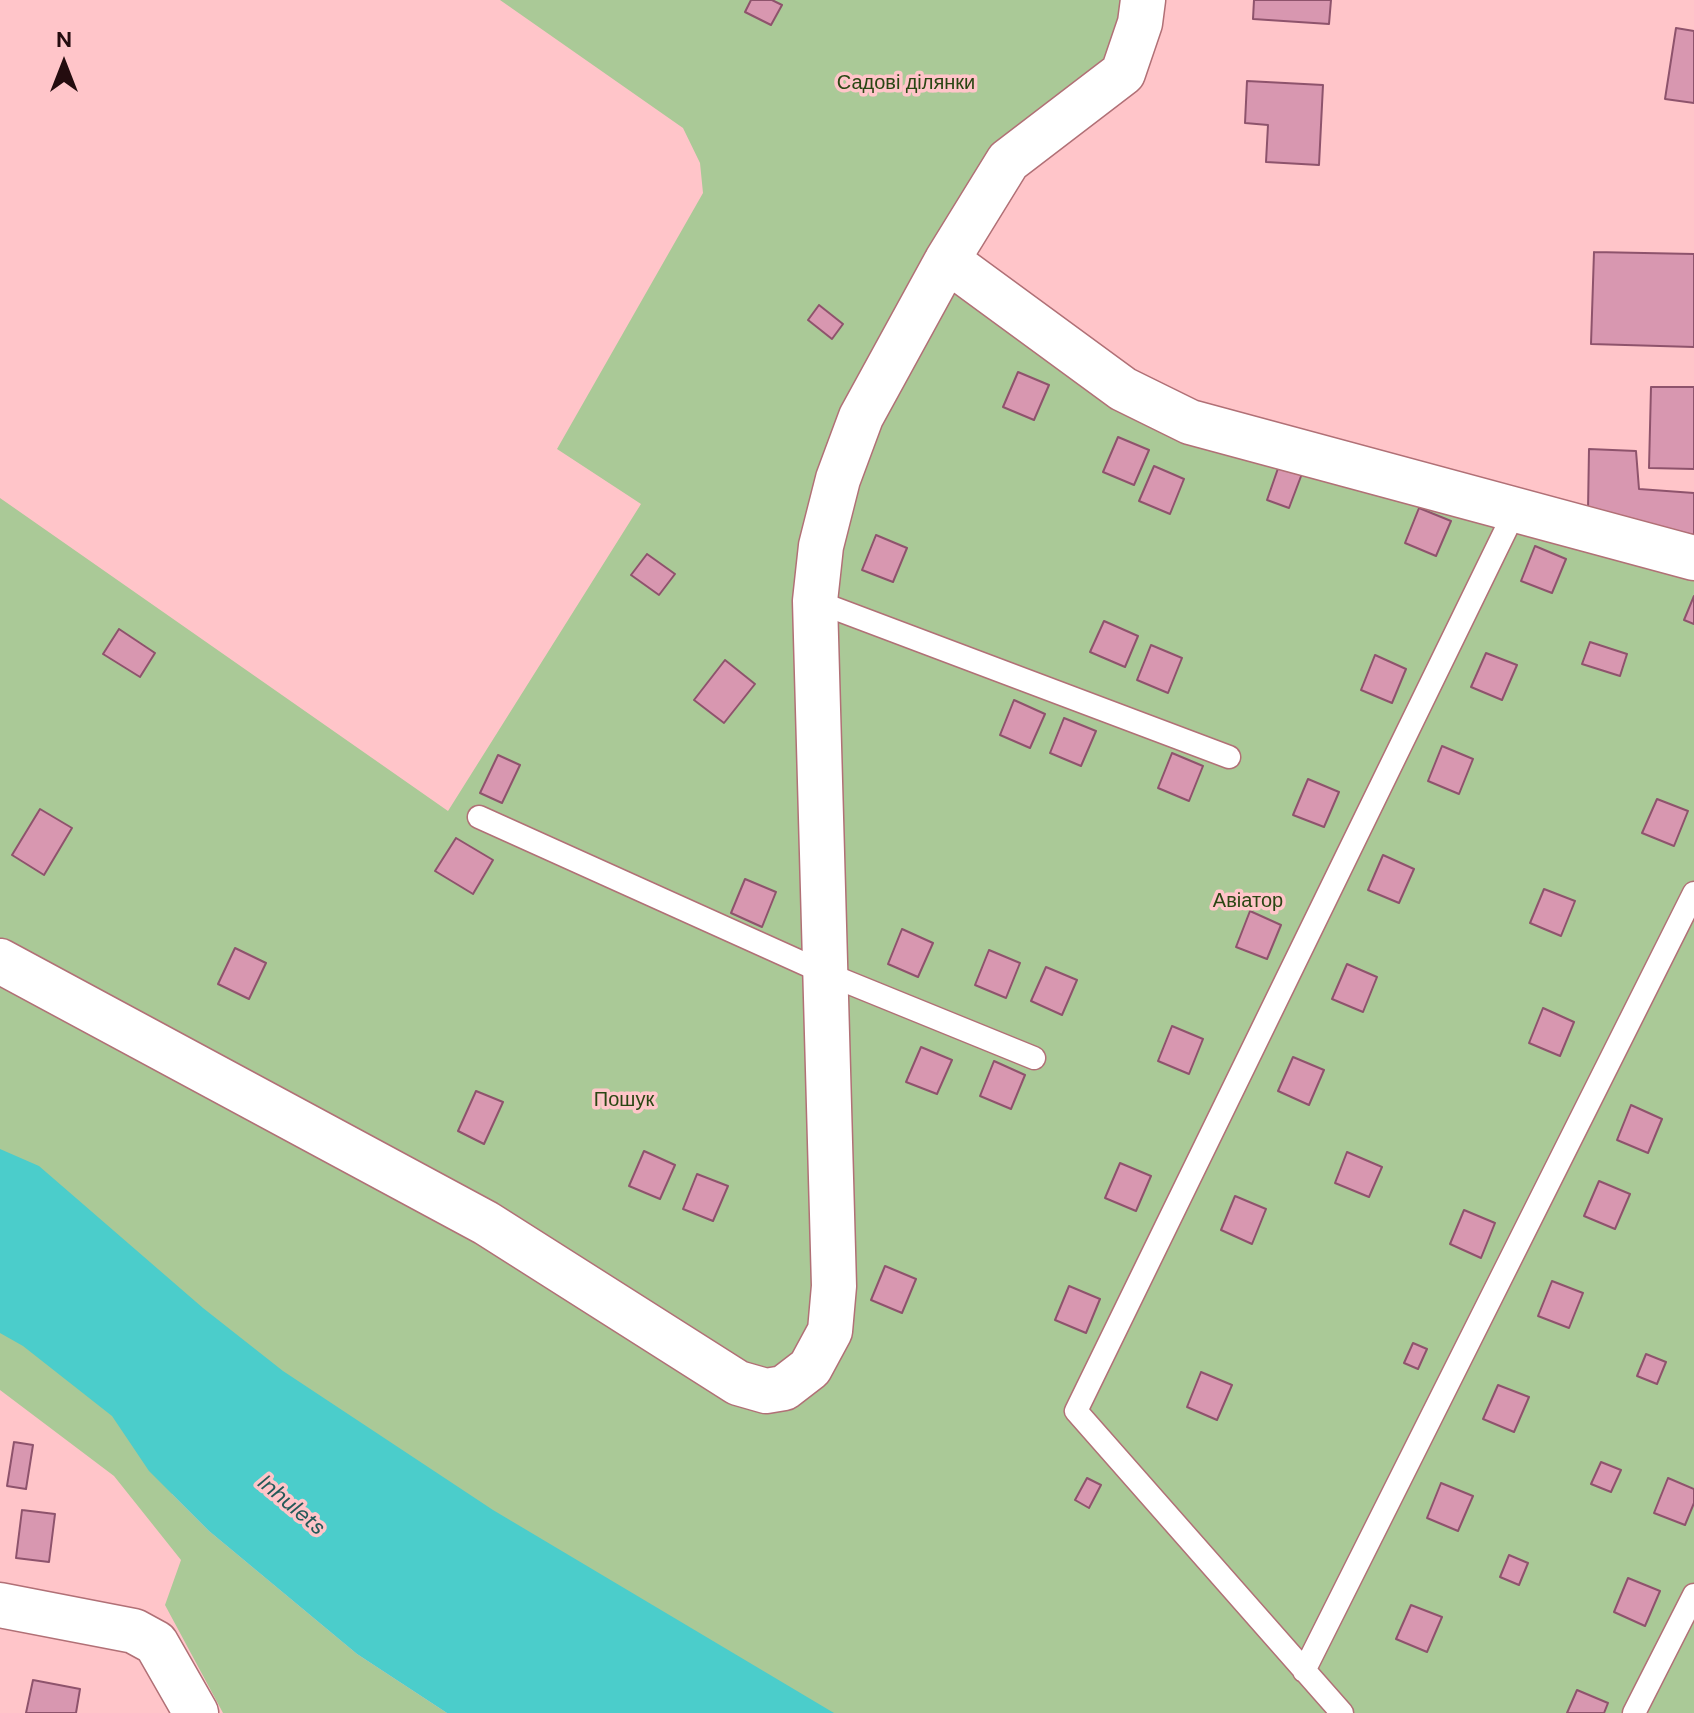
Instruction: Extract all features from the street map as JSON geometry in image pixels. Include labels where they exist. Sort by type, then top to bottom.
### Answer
[{"type":"street","points":[[0,961],[486,1223],[738,1383],[766,1391],[784,1388],[810,1368],[830,1331],[834,1286],[815,601],[821,546],[834,493],[861,417],[947,260],[1008,161],[1123,73],[1140,23],[1143,0]]},
{"type":"street","points":[[947,260],[1123,389],[1190,422],[1694,558]]},
{"type":"street","points":[[0,1605],[134,1631],[156,1643],[196,1713]]},
{"type":"lane","points":[[1342,1713],[1076,1411],[1516,509]]},
{"type":"lane","points":[[815,601],[1229,757]]},
{"type":"lane","points":[[479,817],[825,973],[1034,1058]]},
{"type":"lane","points":[[1304,1671],[1694,893]]},
{"type":"lane","points":[[1634,1713],[1694,1595]]},
{"type":"green space","name":"Авіатор","points":[[500,0],[1128,0],[1112,64],[947,260],[1123,389],[1694,558],[1694,1713],[732,1713],[0,1169],[0,498],[448,811],[641,504],[557,449],[703,193],[700,163],[683,128]]},
{"type":"green space","points":[[0,1316],[157,1409],[172,1494],[209,1531],[357,1654],[447,1713],[223,1713],[165,1605],[181,1560],[114,1476],[0,1390]]},
{"type":"water","name":"Inhulets","points":[[0,1149],[39,1166],[203,1308],[283,1371],[493,1510],[834,1713],[447,1713],[357,1654],[209,1531],[149,1471],[112,1416],[23,1346],[0,1333]]},
{"type":"building","points":[[751,0],[772,0],[782,5],[771,25],[745,12]]},
{"type":"building","points":[[1254,0],[1331,0],[1329,24],[1253,19]]},
{"type":"building","points":[[1676,28],[1694,31],[1694,103],[1665,99]]},
{"type":"building","points":[[1247,81],[1323,85],[1319,165],[1266,162],[1268,125],[1245,123]]},
{"type":"building","points":[[1594,252],[1694,254],[1694,347],[1591,344]]},
{"type":"building","points":[[819,305],[843,324],[832,339],[808,320]]},
{"type":"building","points":[[1018,372],[1049,385],[1034,420],[1003,407]]},
{"type":"building","points":[[1651,387],[1694,387],[1694,469],[1649,468]]},
{"type":"building","points":[[1118,437],[1149,450],[1134,485],[1103,472]]},
{"type":"building","points":[[1589,449],[1636,451],[1639,489],[1694,493],[1694,535],[1588,510]]},
{"type":"building","points":[[1283,454],[1306,463],[1289,508],[1267,500]]},
{"type":"building","points":[[1154,466],[1184,479],[1170,514],[1139,501]]},
{"type":"building","points":[[1419,508],[1451,521],[1436,556],[1405,543]]},
{"type":"building","points":[[876,535],[907,548],[893,582],[862,570]]},
{"type":"building","points":[[1535,546],[1566,559],[1552,593],[1521,581]]},
{"type":"building","points":[[647,554],[675,574],[659,595],[631,575]]},
{"type":"building","points":[[1694,596],[1694,624],[1684,620]]},
{"type":"building","points":[[1104,621],[1138,636],[1125,667],[1090,652]]},
{"type":"building","points":[[119,629],[155,653],[140,677],[103,654]]},
{"type":"building","points":[[1590,642],[1627,654],[1620,676],[1582,664]]},
{"type":"building","points":[[1151,645],[1182,658],[1168,693],[1137,680]]},
{"type":"building","points":[[1486,653],[1517,665],[1502,700],[1471,687]]},
{"type":"building","points":[[1375,655],[1406,669],[1392,703],[1361,690]]},
{"type":"building","points":[[725,660],[755,684],[724,723],[694,700]]},
{"type":"building","points":[[1014,700],[1045,714],[1030,748],[1000,735]]},
{"type":"building","points":[[1064,718],[1096,731],[1081,766],[1050,753]]},
{"type":"building","points":[[1442,746],[1473,759],[1459,794],[1428,781]]},
{"type":"building","points":[[1172,753],[1203,766],[1189,801],[1158,788]]},
{"type":"building","points":[[498,755],[520,765],[502,803],[480,793]]},
{"type":"building","points":[[1308,779],[1339,792],[1324,827],[1293,815]]},
{"type":"building","points":[[1657,799],[1688,811],[1674,846],[1642,833]]},
{"type":"building","points":[[40,809],[72,828],[44,875],[12,855]]},
{"type":"building","points":[[456,838],[493,860],[473,894],[435,871]]},
{"type":"building","points":[[1383,855],[1414,869],[1399,903],[1368,890]]},
{"type":"building","points":[[745,879],[776,892],[762,927],[731,913]]},
{"type":"building","points":[[1544,889],[1575,901],[1561,936],[1530,923]]},
{"type":"building","points":[[1250,911],[1281,925],[1267,959],[1236,947]]},
{"type":"building","points":[[902,929],[933,943],[918,977],[888,964]]},
{"type":"building","points":[[235,948],[266,963],[249,999],[218,984]]},
{"type":"building","points":[[989,950],[1020,963],[1006,998],[975,985]]},
{"type":"building","points":[[1347,964],[1377,977],[1363,1012],[1332,999]]},
{"type":"building","points":[[1046,967],[1077,980],[1062,1015],[1031,1001]]},
{"type":"building","points":[[1543,1008],[1574,1022],[1560,1056],[1529,1043]]},
{"type":"building","points":[[1172,1026],[1203,1039],[1189,1074],[1158,1061]]},
{"type":"building","points":[[921,1047],[952,1060],[937,1094],[906,1082]]},
{"type":"building","points":[[1293,1057],[1324,1070],[1309,1105],[1278,1091]]},
{"type":"building","points":[[994,1061],[1025,1075],[1011,1109],[980,1096]]},
{"type":"building","points":[[476,1091],[503,1102],[484,1144],[458,1131]]},
{"type":"building","points":[[1631,1105],[1662,1119],[1648,1153],[1617,1140]]},
{"type":"building","points":[[644,1151],[675,1165],[660,1199],[629,1186]]},
{"type":"building","points":[[1347,1152],[1382,1167],[1369,1197],[1335,1183]]},
{"type":"building","points":[[1120,1163],[1151,1176],[1136,1211],[1105,1198]]},
{"type":"building","points":[[697,1174],[728,1186],[713,1221],[683,1209]]},
{"type":"building","points":[[1599,1181],[1630,1194],[1615,1229],[1584,1216]]},
{"type":"building","points":[[1235,1196],[1266,1209],[1252,1244],[1221,1230]]},
{"type":"building","points":[[1464,1210],[1495,1223],[1481,1258],[1450,1244]]},
{"type":"building","points":[[885,1266],[916,1279],[902,1313],[871,1300]]},
{"type":"building","points":[[1552,1281],[1583,1293],[1569,1328],[1538,1316]]},
{"type":"building","points":[[1069,1286],[1100,1299],[1086,1333],[1055,1320]]},
{"type":"building","points":[[1413,1343],[1427,1349],[1418,1369],[1404,1363]]},
{"type":"building","points":[[1646,1354],[1666,1362],[1657,1384],[1637,1376]]},
{"type":"building","points":[[1201,1372],[1232,1385],[1217,1420],[1187,1407]]},
{"type":"building","points":[[1498,1385],[1529,1397],[1514,1432],[1483,1419]]},
{"type":"building","points":[[14,1442],[33,1445],[26,1489],[7,1486]]},
{"type":"building","points":[[1601,1462],[1621,1470],[1611,1492],[1591,1484]]},
{"type":"building","points":[[1087,1478],[1101,1485],[1089,1508],[1075,1500]]},
{"type":"building","points":[[1668,1478],[1694,1489],[1694,1503],[1685,1525],[1654,1513]]},
{"type":"building","points":[[1441,1483],[1473,1496],[1458,1531],[1427,1518]]},
{"type":"building","points":[[22,1510],[55,1514],[49,1562],[16,1558]]},
{"type":"building","points":[[1509,1555],[1528,1563],[1519,1585],[1500,1577]]},
{"type":"building","points":[[1628,1578],[1660,1591],[1645,1626],[1614,1612]]},
{"type":"building","points":[[1411,1605],[1442,1617],[1427,1652],[1396,1639]]},
{"type":"building","points":[[33,1680],[80,1689],[76,1713],[26,1713]]},
{"type":"building","points":[[1577,1690],[1608,1703],[1604,1713],[1567,1713]]},
{"type":"park label","name":"Садові ділянки","points":[[906,84]]},
{"type":"park label","name":"Пошук","points":[[624,1101]]}]
